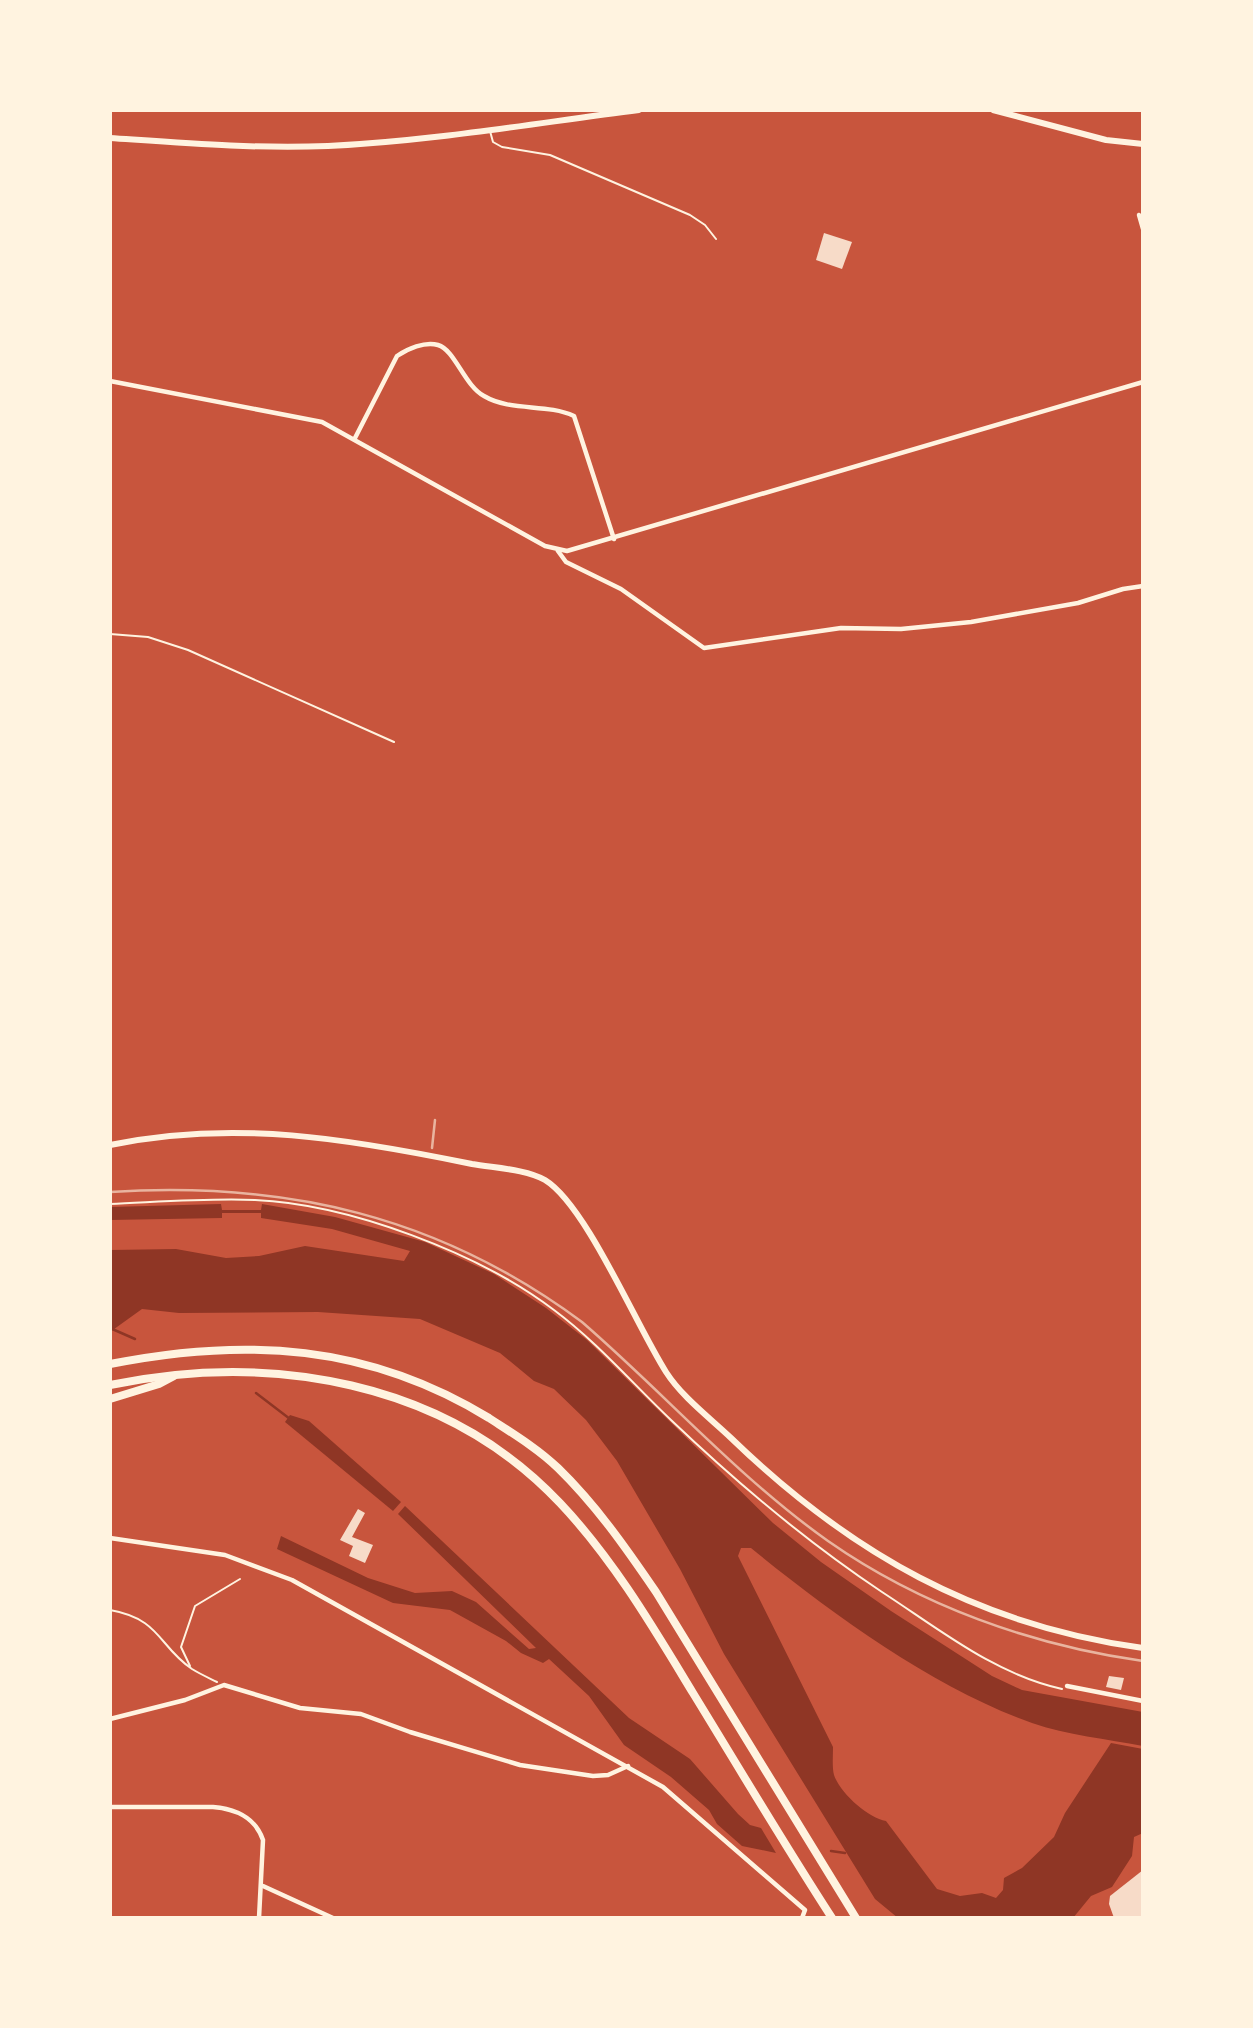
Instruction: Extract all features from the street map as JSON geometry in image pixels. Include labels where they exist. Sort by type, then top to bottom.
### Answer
[{"type":"highway","points":[[110,1364],[158,1354],[227,1347],[316,1353],[402,1376],[470,1406],[555,1465],[622,1543],[656,1592],[856,1918]]},
{"type":"highway","points":[[110,1385],[176,1375],[254,1371],[308,1375],[360,1386],[429,1411],[515,1463],[572,1516],[621,1578],[832,1918]]},
{"type":"highway","points":[[110,1399],[159,1384],[176,1375]]},
{"type":"main road","points":[[110,138],[209,145],[299,147],[387,141],[639,110]]},
{"type":"main road","points":[[993,110],[1107,140],[1143,144]]},
{"type":"main road","points":[[110,1145],[203,1131],[275,1133],[432,1156],[542,1178],[571,1202],[669,1377],[789,1492],[845,1535],[930,1585],[986,1607],[1094,1641],[1143,1648]]},
{"type":"street","points":[[1139,215],[1143,229]]},
{"type":"street","points":[[355,438],[397,356],[425,345],[440,346],[448,351],[469,384],[484,396],[574,416],[614,539]]},
{"type":"street","points":[[110,381],[312,420],[355,438],[557,550],[566,562],[621,589],[704,648],[841,628],[901,629],[971,622],[1078,603],[1123,589],[1143,586]]},
{"type":"street","points":[[557,550],[575,550],[614,539],[1143,382]]},
{"type":"street","points":[[110,1538],[225,1555],[271,1570],[628,1766],[688,1805],[805,1910],[802,1918]]},
{"type":"street","points":[[110,1719],[186,1700],[224,1685],[300,1708],[361,1714],[520,1766],[593,1776],[608,1775],[628,1766]]},
{"type":"street","points":[[1067,1688],[1143,1701]]},
{"type":"street","points":[[110,1807],[213,1807],[230,1809],[248,1817],[259,1829],[263,1840],[263,1886],[259,1918]]},
{"type":"street","points":[[263,1886],[332,1918]]},
{"type":"lane","points":[[490,129],[494,142],[502,147],[550,155],[690,215],[705,225],[716,239]]},
{"type":"path","points":[[110,634],[148,637],[188,650],[394,742]]},
{"type":"path","points":[[110,1204],[257,1200],[335,1213],[425,1241],[495,1272],[554,1309],[608,1356],[730,1472],[860,1577],[1008,1672],[1067,1688]]},
{"type":"path","points":[[192,1669],[181,1647],[195,1606],[240,1579]]},
{"type":"path","points":[[110,1610],[138,1617],[159,1634],[192,1669],[224,1685]]},
{"type":"shaded area","points":[[221,1204],[222,1210],[261,1210],[262,1204],[335,1217],[425,1242],[494,1274],[546,1308],[587,1340],[773,1523],[821,1562],[891,1611],[992,1676],[1022,1690],[1143,1712],[1143,1746],[1059,1731],[995,1708],[921,1670],[815,1598],[751,1548],[741,1548],[738,1556],[833,1747],[833,1772],[837,1782],[848,1797],[863,1810],[886,1821],[937,1889],[960,1896],[982,1893],[996,1898],[1003,1890],[1004,1878],[1022,1868],[1054,1837],[1065,1813],[1111,1743],[1143,1749],[1143,1833],[1134,1837],[1132,1856],[1112,1887],[1091,1896],[1073,1918],[898,1918],[875,1899],[724,1654],[680,1569],[617,1461],[586,1420],[554,1389],[534,1381],[500,1353],[420,1319],[318,1312],[179,1313],[142,1309],[110,1332],[110,1250],[176,1249],[226,1258],[259,1256],[305,1246],[404,1261],[410,1251],[332,1229],[261,1218],[261,1213],[222,1213],[222,1218],[110,1220],[110,1207]]},
{"type":"shaded area","points":[[290,1415],[309,1421],[401,1502],[393,1511],[285,1422]]},
{"type":"shaded area","points":[[405,1506],[629,1718],[690,1759],[738,1814],[750,1825],[761,1828],[776,1853],[742,1846],[717,1824],[709,1810],[671,1777],[624,1745],[589,1696],[549,1659],[543,1663],[521,1653],[506,1641],[450,1610],[393,1603],[277,1549],[281,1536],[368,1578],[415,1593],[452,1591],[476,1602],[529,1649],[536,1648],[398,1514]]},
{"type":"building","points":[[824,233],[852,242],[842,269],[816,260]]},
{"type":"building","points":[[358,1509],[365,1513],[352,1537],[373,1545],[365,1563],[349,1556],[353,1546],[340,1540]]},
{"type":"building","points":[[1109,1676],[1124,1678],[1121,1690],[1106,1687]]},
{"type":"building","points":[[1143,1870],[1143,1918],[1114,1918],[1109,1904],[1110,1896]]},
{"type":"waterway","points":[[110,1328],[135,1339]]},
{"type":"waterway","points":[[256,1393],[290,1419]]},
{"type":"waterway","points":[[831,1851],[845,1853]]},
{"type":"railway","points":[[432,1148],[435,1120]]},
{"type":"railway","points":[[110,1192],[175,1190],[299,1200],[359,1213],[416,1231],[473,1255],[528,1286],[582,1322],[764,1490],[828,1541],[864,1564],[901,1585],[978,1619],[1060,1645],[1143,1661]]}]
